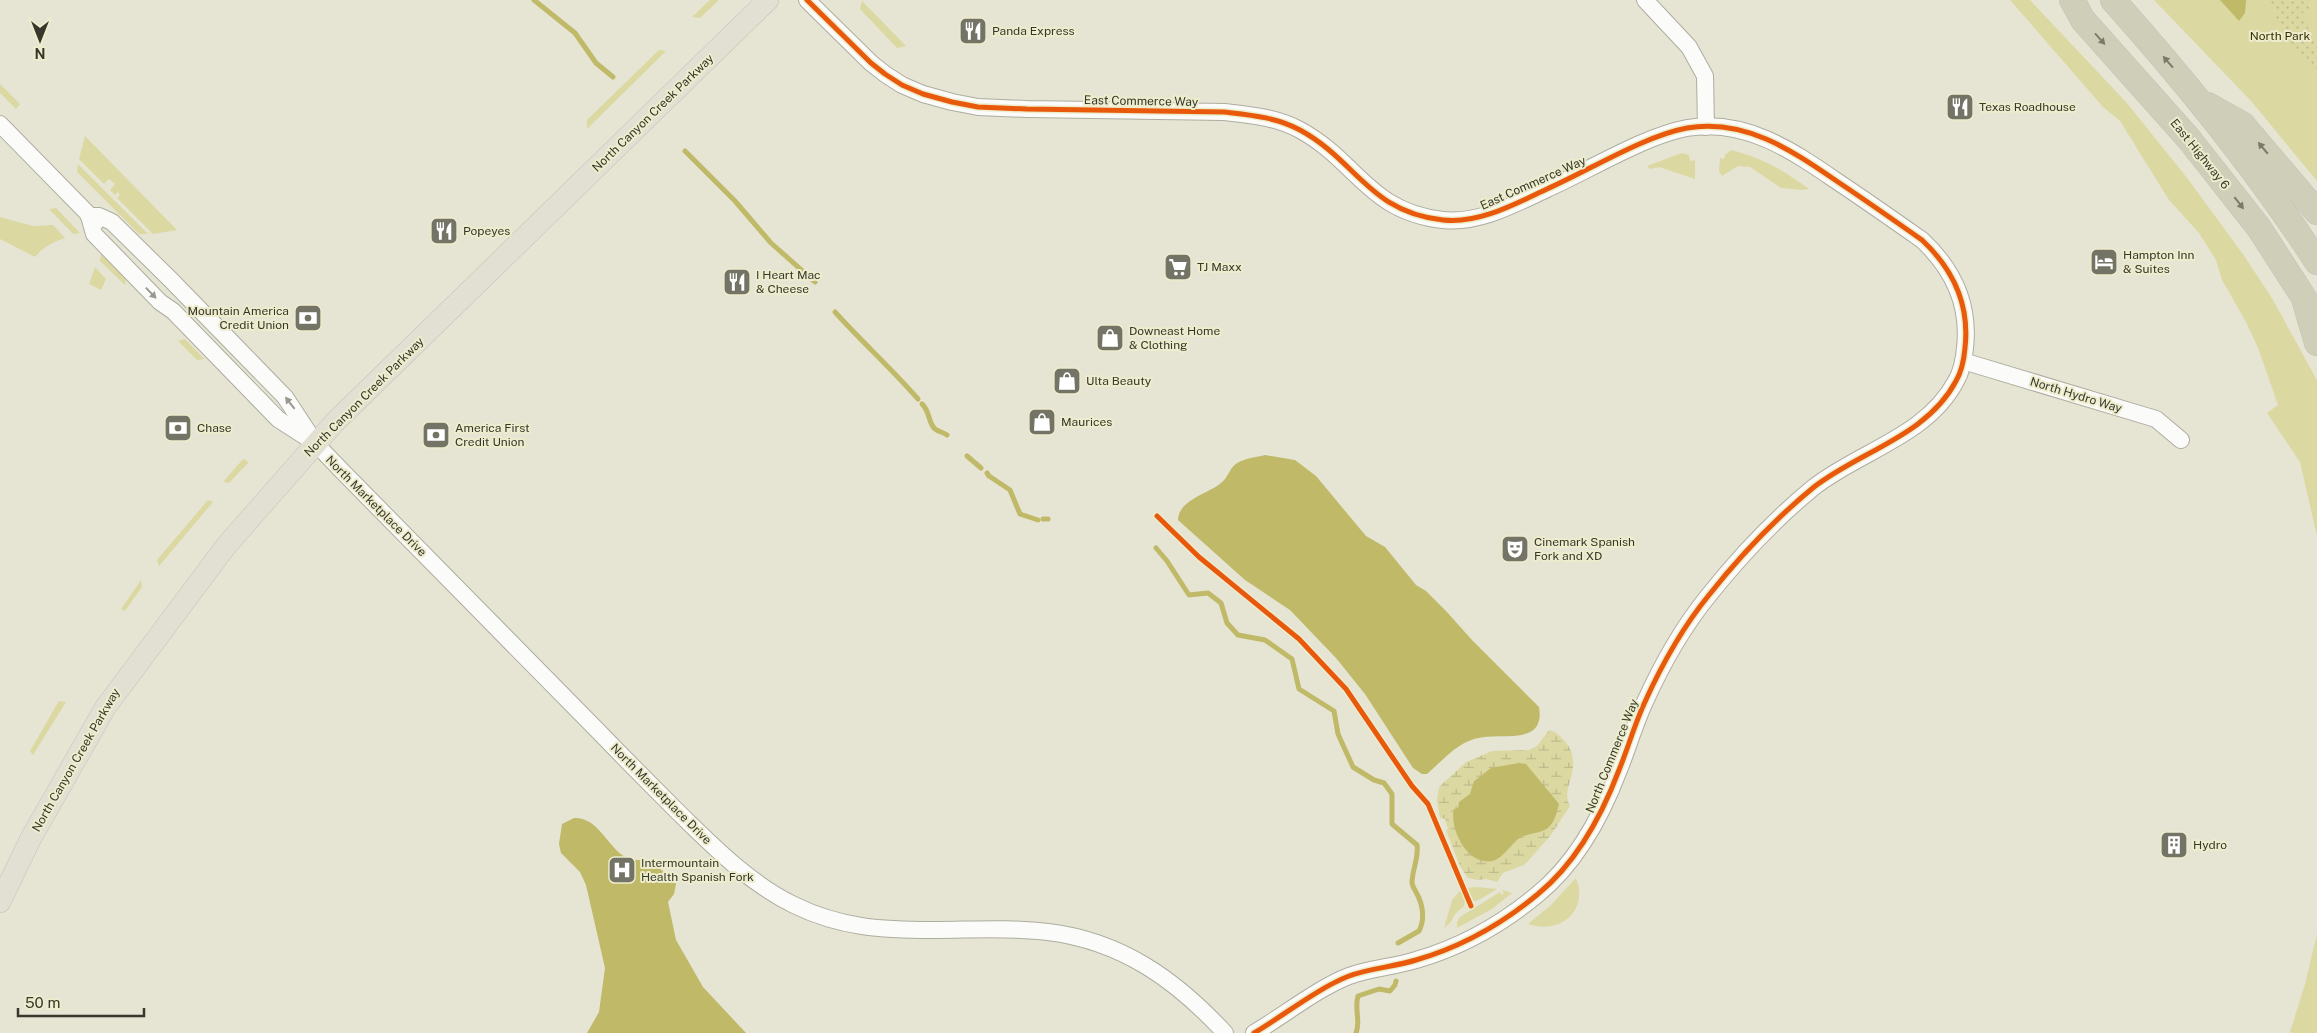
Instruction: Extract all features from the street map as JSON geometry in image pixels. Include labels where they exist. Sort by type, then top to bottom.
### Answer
[{"type":"highway","name":"East Highway 6","points":[[2072,0],[2083,20],[2189,139],[2259,228],[2317,318]]},
{"type":"highway","points":[[2113,0],[2199,100],[2288,217],[2317,262]]},
{"type":"highway","points":[[2199,100],[2242,124],[2317,212]]},
{"type":"highway","points":[[2304,297],[2317,343]]},
{"type":"main road","name":"North Canyon Creek Parkway","points":[[0,902],[31,838],[105,708],[226,546],[335,422],[768,0]]},
{"type":"street","name":"East Commerce Way","points":[[806,0],[871,63],[902,85],[923,94],[978,107],[1224,112],[1263,117],[1300,130],[1318,142],[1338,157],[1377,195],[1397,208],[1420,217],[1437,220],[1479,218],[1523,200],[1662,136],[1686,128],[1706,126],[1744,130],[1769,139],[1795,153],[1922,240],[1939,256],[1950,273],[1964,308],[1966,336],[1964,362]]},
{"type":"street","points":[[1645,0],[1689,47],[1704,76],[1706,126]]},
{"type":"street","name":"North Marketplace Drive","points":[[0,124],[89,216],[154,278],[165,281],[170,279],[288,400],[316,444],[704,838],[740,871],[773,894],[824,918],[856,927],[891,930],[1024,930],[1050,932],[1092,941],[1125,954],[1173,983],[1225,1033]]},
{"type":"street","name":"North Marketplace Drive","points":[[89,216],[94,234],[160,302],[173,311],[278,419],[316,444]]},
{"type":"street","name":"North Hydro Way","points":[[1964,362],[2156,418],[2181,440]]},
{"type":"street","name":"North Commerce Way","points":[[1254,1033],[1349,976],[1414,961],[1465,942],[1502,921],[1540,893],[1567,864],[1596,824],[1619,771],[1644,704],[1666,659],[1701,605],[1745,552],[1816,486],[1924,420],[1935,410],[1957,380],[1964,362]]},
{"type":"green space","points":[[710,0],[719,0],[700,18],[692,17]]},
{"type":"green space","points":[[2010,0],[2030,0],[2126,102],[2188,179],[2245,257],[2273,300],[2317,380],[2317,536],[2300,462],[2267,413],[2278,405],[2258,348],[2246,322],[2222,280],[2216,260],[2199,233],[2169,200],[2120,121],[2103,107]]},
{"type":"green space","name":"North Park","points":[[2154,0],[2317,0],[2317,181],[2251,101]]},
{"type":"green space","points":[[2268,0],[2307,0],[2311,9],[2300,14],[2317,42],[2317,75],[2288,41]]},
{"type":"green space","points":[[862,1],[906,46],[897,48],[860,9]]},
{"type":"green space","points":[[659,50],[666,51],[587,129],[587,120]]},
{"type":"green space","points":[[0,84],[20,104],[16,109],[0,93]]},
{"type":"green space","points":[[85,136],[177,230],[153,234],[117,198],[120,195],[118,192],[115,195],[110,190],[115,184],[109,179],[104,184],[79,159]]},
{"type":"green space","points":[[1731,150],[1772,165],[1809,189],[1781,188],[1750,167],[1738,166],[1722,176],[1719,171],[1720,158],[1724,159],[1725,155]]},
{"type":"green space","points":[[1682,153],[1689,155],[1690,161],[1695,160],[1695,179],[1659,167],[1650,169],[1647,166]]},
{"type":"green space","points":[[78,164],[148,234],[139,234],[77,172]]},
{"type":"green space","points":[[56,208],[80,233],[73,234],[49,209]]},
{"type":"green space","points":[[0,217],[33,226],[53,225],[65,238],[48,245],[35,257],[0,239]]},
{"type":"green space","points":[[101,254],[126,279],[125,285],[100,261]]},
{"type":"green space","points":[[95,267],[106,279],[101,290],[89,284]]},
{"type":"green space","points":[[185,339],[204,359],[197,360],[178,341]]},
{"type":"green space","points":[[243,459],[249,462],[229,483],[223,482]]},
{"type":"green space","points":[[208,500],[213,502],[159,566],[157,560]]},
{"type":"green space","points":[[141,580],[142,587],[125,611],[121,609]]},
{"type":"green space","points":[[59,701],[66,702],[33,755],[30,751]]},
{"type":"green space","points":[[1549,730],[1561,737],[1571,751],[1573,768],[1567,799],[1570,806],[1551,835],[1524,865],[1503,873],[1497,882],[1468,878],[1460,866],[1446,830],[1448,829],[1445,819],[1440,818],[1437,800],[1439,787],[1466,762],[1492,751],[1529,750],[1537,746]]},
{"type":"green space","points":[[1576,878],[1579,890],[1578,901],[1575,910],[1569,917],[1561,923],[1551,926],[1540,927],[1528,924],[1551,905]]},
{"type":"green space","points":[[1467,888],[1497,889],[1474,901]]},
{"type":"green space","points":[[1461,890],[1465,900],[1464,906],[1444,928],[1452,900]]},
{"type":"green space","points":[[1502,890],[1512,893],[1492,909],[1457,928],[1457,922],[1460,917],[1500,892],[1502,895],[1504,893]]},
{"type":"green space","points":[[2317,934],[2317,1033],[2292,1033],[2290,1032],[2305,984]]},
{"type":"shaded area","points":[[2220,0],[2246,0],[2245,13],[2239,21]]},
{"type":"shaded area","points":[[1265,455],[1295,460],[1316,476],[1366,536],[1385,547],[1416,585],[1426,591],[1539,707],[1539,720],[1535,728],[1528,733],[1518,735],[1474,739],[1461,745],[1427,774],[1422,774],[1413,768],[1365,694],[1336,658],[1290,610],[1245,580],[1178,520],[1179,513],[1183,507],[1221,483],[1236,464]]},
{"type":"shaded area","points":[[1519,763],[1526,764],[1559,804],[1555,819],[1546,829],[1518,839],[1495,860],[1483,861],[1475,858],[1468,852],[1457,835],[1454,826],[1454,809],[1458,808],[1459,802],[1470,794],[1474,781],[1491,768]]},
{"type":"shaded area","points":[[574,818],[590,822],[625,857],[654,865],[666,873],[676,884],[674,894],[668,902],[676,940],[703,987],[746,1033],[587,1033],[599,1012],[605,968],[586,885],[580,872],[561,853],[559,844],[562,824]]},
{"type":"waterway","points":[[534,0],[575,33],[596,63],[613,77]]},
{"type":"waterway","points":[[685,151],[735,201],[771,243],[815,282]]},
{"type":"waterway","points":[[835,312],[918,399]]},
{"type":"waterway","points":[[922,404],[925,407],[931,424],[936,430],[947,435]]},
{"type":"waterway","points":[[967,456],[981,468]]},
{"type":"waterway","points":[[987,473],[1010,490],[1020,514],[1038,520]]},
{"type":"waterway","points":[[1043,519],[1048,519]]},
{"type":"waterway","points":[[1156,548],[1167,561],[1189,595],[1208,593],[1221,603],[1227,623],[1238,635],[1265,640],[1292,659],[1299,689],[1334,711],[1338,734],[1353,767],[1374,780],[1384,783],[1392,794],[1392,824],[1417,845],[1412,883],[1421,903],[1422,912],[1422,922],[1419,931],[1398,943]]},
{"type":"waterway","points":[[1356,1033],[1358,1024],[1358,996],[1379,989],[1390,991],[1396,981]]},
{"type":"cycle path","points":[[807,0],[871,63],[902,85],[923,94],[978,107],[1224,112],[1272,119],[1300,130],[1319,142],[1365,184],[1397,207],[1418,215],[1443,220],[1470,219],[1496,212],[1563,182],[1635,146],[1670,132],[1709,126],[1730,128],[1750,133],[1769,140],[1806,160],[1922,240],[1951,275],[1957,288],[1965,317],[1965,352],[1958,377],[1943,400],[1928,416],[1910,429],[1832,474],[1814,487],[1759,538],[1709,595],[1681,634],[1658,676],[1640,712],[1612,787],[1596,821],[1576,853],[1552,882],[1510,915],[1465,941],[1433,955],[1365,971],[1337,981],[1254,1033]]},
{"type":"cycle path","points":[[1157,516],[1199,557],[1299,639],[1346,689],[1412,786],[1428,804],[1471,906]]},
{"type":"place","name":"Panda Express","points":[[973,31]]},
{"type":"place","name":"Texas Roadhouse","points":[[1960,107]]},
{"type":"place","name":"Popeyes","points":[[444,231]]},
{"type":"place","name":"Hampton Inn & Suites","points":[[2104,262]]},
{"type":"place","name":"TJ Maxx","points":[[1178,267]]},
{"type":"place","name":"I Heart Mac & Cheese","points":[[737,282]]},
{"type":"place","name":"Mountain America Credit Union","points":[[308,318]]},
{"type":"place","name":"Downeast Home & Clothing","points":[[1110,338]]},
{"type":"place","name":"Ulta Beauty","points":[[1067,381]]},
{"type":"place","name":"Maurices","points":[[1042,422]]},
{"type":"place","name":"Chase","points":[[178,428]]},
{"type":"place","name":"America First Credit Union","points":[[436,435]]},
{"type":"place","name":"Cinemark Spanish Fork and XD","points":[[1515,549]]},
{"type":"place","name":"Hydro","points":[[2174,845]]},
{"type":"place","name":"Intermountain Health Spanish Fork","points":[[622,870]]}]
